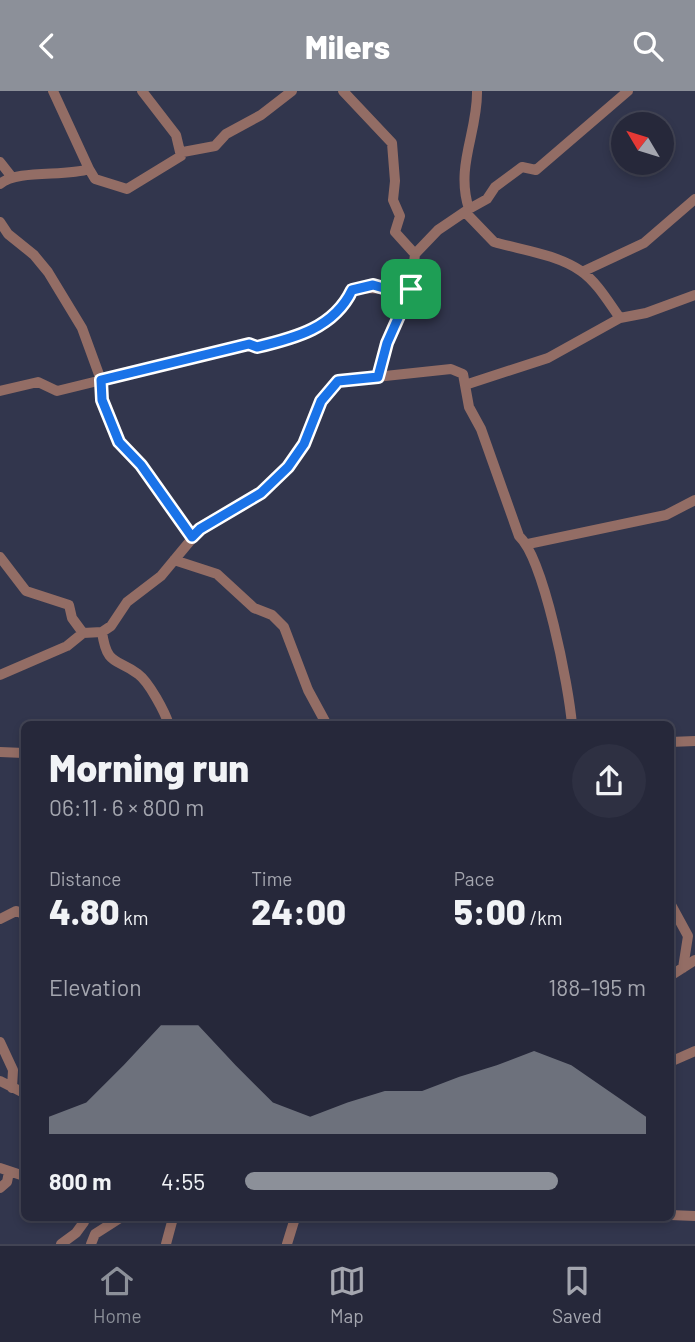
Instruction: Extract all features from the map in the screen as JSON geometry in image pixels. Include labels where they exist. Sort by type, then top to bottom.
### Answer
[{"type":"street","points":[[53,91],[95,179],[127,189],[183,152],[215,146],[226,134],[261,115],[292,91]]},
{"type":"street","points":[[142,91],[176,135],[183,152]]},
{"type":"street","points":[[343,91],[391,143],[395,181],[393,200],[400,216],[395,232],[415,254]]},
{"type":"street","points":[[478,91],[478,108],[468,140],[465,173],[468,211],[488,239],[561,261],[582,272],[620,318]]},
{"type":"street","points":[[378,377],[387,343],[411,289],[415,254],[438,230],[487,199],[495,187],[523,167],[536,170],[628,91]]},
{"type":"street","points":[[0,162],[11,176]]},
{"type":"street","points":[[0,184],[11,176],[77,173],[89,169]]},
{"type":"street","points":[[582,272],[644,243],[695,199]]},
{"type":"street","points":[[0,222],[8,234],[34,255],[48,272],[92,347],[101,380],[102,400],[119,442],[141,465],[192,537]]},
{"type":"street","points":[[0,391],[38,381],[57,391],[249,344],[257,347],[306,335],[344,307],[352,290],[373,285],[394,291],[411,289]]},
{"type":"street","points":[[466,385],[548,358],[620,318],[646,313],[695,295]]},
{"type":"street","points":[[0,675],[67,646],[83,633],[102,632],[111,626],[127,602],[161,576],[200,529],[261,493],[288,467],[304,444],[321,401],[338,381],[451,369],[463,375],[469,407],[481,429],[519,535],[528,544],[551,618],[571,721]]},
{"type":"street","points":[[528,544],[621,522],[666,515],[695,500]]},
{"type":"street","points":[[0,557],[26,591],[69,605],[72,618],[78,622],[83,633]]},
{"type":"street","points":[[174,560],[217,574],[254,608],[272,615],[284,628],[308,690],[325,721]]},
{"type":"street","points":[[102,632],[103,643],[115,664],[138,674],[162,704],[168,721]]},
{"type":"street","points":[[674,742],[695,741]]},
{"type":"street","points":[[0,752],[21,753]]},
{"type":"street","points":[[674,910],[688,936],[683,968]]},
{"type":"street","points":[[0,919],[16,911],[21,913]]},
{"type":"street","points":[[674,974],[695,960]]},
{"type":"street","points":[[0,1042],[13,1070],[12,1088]]},
{"type":"street","points":[[674,1060],[695,1051]]},
{"type":"street","points":[[0,1081],[21,1092]]},
{"type":"street","points":[[0,1188],[7,1182],[5,1170]]},
{"type":"street","points":[[674,1215],[695,1216]]},
{"type":"street","points":[[61,1244],[76,1233],[83,1221]]},
{"type":"street","points":[[84,1221],[91,1244]]},
{"type":"street","points":[[91,1244],[95,1234],[115,1221]]},
{"type":"street","points":[[166,1244],[172,1221]]},
{"type":"street","points":[[287,1244],[294,1221]]},
{"type":"route","points":[[373,285],[394,291],[411,289],[387,343],[378,377],[338,381],[321,401],[296,459],[261,493],[200,529],[192,537],[141,465],[119,442],[102,400],[101,380],[249,344],[257,347],[306,335],[344,307],[352,290],[373,285]]}]
